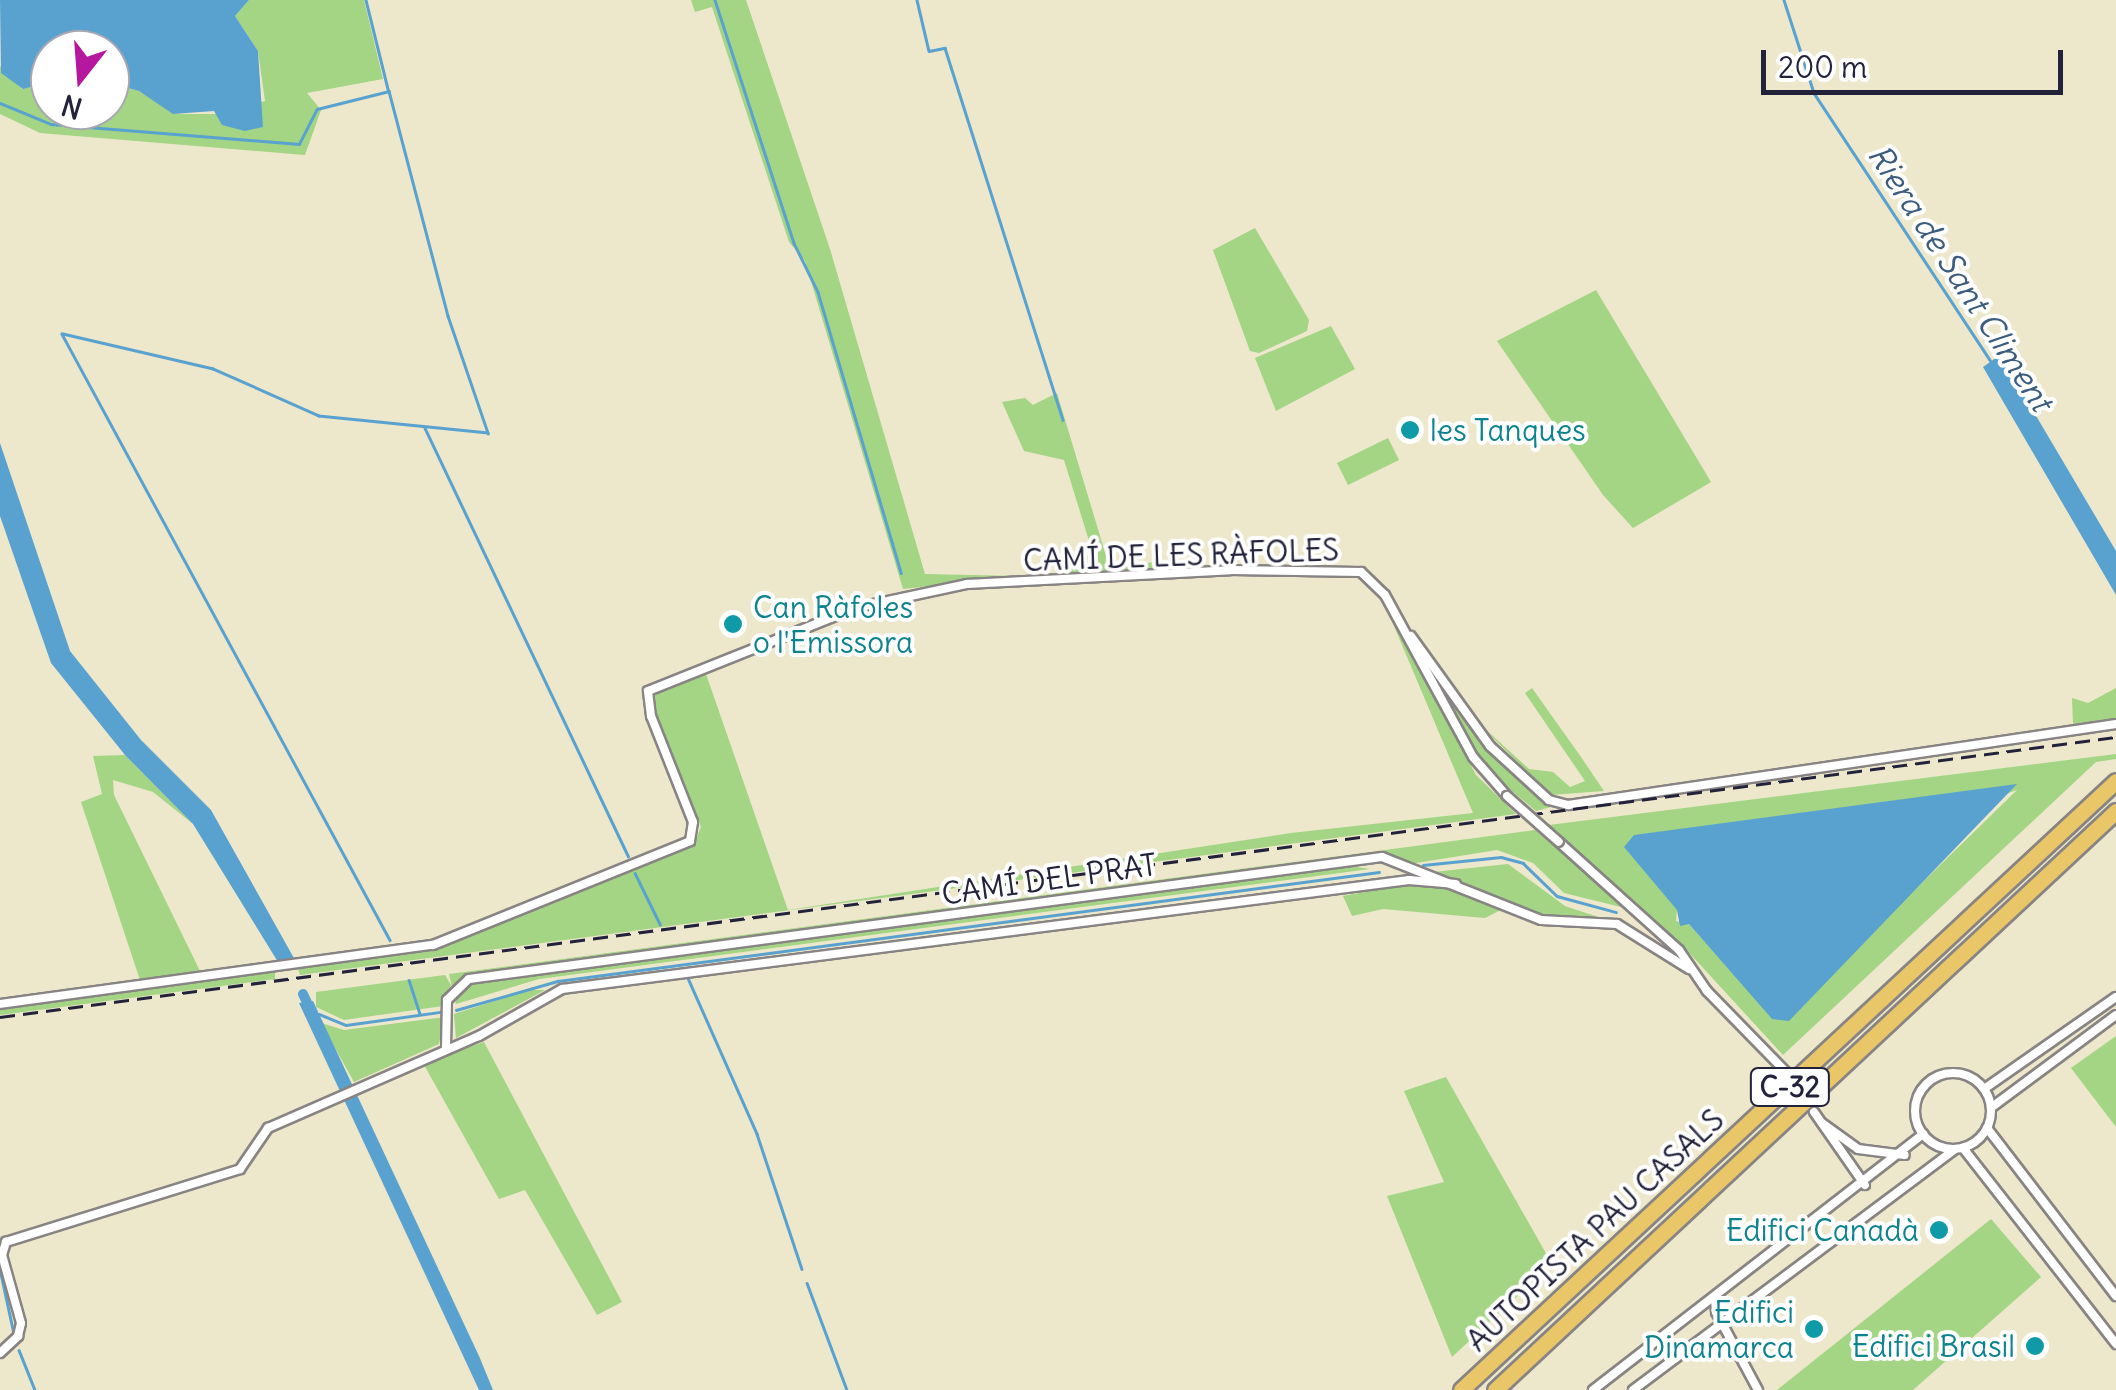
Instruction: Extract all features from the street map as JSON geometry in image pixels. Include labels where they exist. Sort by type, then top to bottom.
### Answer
[{"type":"highway","name":"AUTOPISTA PAU CASALS","points":[[1461,1390],[2116,781]]},
{"type":"highway","name":"AUTOPISTA PAU CASALS","points":[[1495,1390],[2116,811]]},
{"type":"street","name":"CAMÍ DE LES RÀFOLES","points":[[0,1004],[432,945],[690,840],[693,822],[651,716],[648,691],[855,608],[967,584],[1231,570],[1361,572],[1408,633],[1422,672],[1462,740],[1507,796],[1678,950],[1690,970]]},
{"type":"street","points":[[1408,633],[1490,746],[1549,800],[1568,804],[2116,724]]},
{"type":"street","name":"CAMÍ DEL PRAT","points":[[446,1046],[448,1000],[469,979],[1382,857],[1541,920],[1617,924],[1690,970]]},
{"type":"street","points":[[0,1353],[18,1336],[21,1323],[2,1255],[6,1242],[240,1168],[268,1128],[446,1046],[479,1036],[562,989],[1390,882],[1456,884]]},
{"type":"street","points":[[1690,970],[1785,1071]]},
{"type":"street","points":[[1984,1090],[2116,997]]},
{"type":"street","points":[[1992,1107],[2116,1015]]},
{"type":"street","points":[[1634,1390],[1987,1128],[1992,1107],[1984,1090],[1961,1074],[1930,1081],[1916,1106],[1924,1134]]},
{"type":"street","points":[[1814,1112],[1865,1185]]},
{"type":"street","points":[[1822,1123],[1858,1149],[1905,1155]]},
{"type":"street","points":[[1987,1128],[2116,1296]]},
{"type":"street","points":[[1924,1134],[1959,1148],[2116,1344]]},
{"type":"street","points":[[1593,1390],[1905,1155],[1924,1134]]},
{"type":"street","points":[[1716,1298],[1722,1323],[1758,1390]]},
{"type":"green space","points":[[249,0],[364,0],[383,79],[307,93],[321,110],[305,155],[34,130],[130,130],[130,89],[177,114],[219,114],[265,101],[258,51],[235,16]]},
{"type":"green space","points":[[691,0],[746,0],[830,249],[925,574],[1020,576],[903,589],[805,261],[789,242],[712,7],[695,12]]},
{"type":"green space","points":[[0,66],[22,89],[30,87],[30,128],[0,114]]},
{"type":"green space","points":[[1255,228],[1309,320],[1307,331],[1259,353],[1250,351],[1213,250]]},
{"type":"green space","points":[[1596,290],[1711,482],[1633,528],[1603,495],[1497,341]]},
{"type":"green space","points":[[1331,326],[1355,369],[1276,411],[1255,358]]},
{"type":"green space","points":[[1057,393],[1110,569],[1154,562],[1158,569],[1065,573],[1065,565],[1090,554],[1090,544],[1064,460],[1024,451],[1002,402],[1025,398],[1033,405]]},
{"type":"green space","points":[[1388,438],[1399,460],[1348,485],[1337,463]]},
{"type":"green space","points":[[1383,600],[1476,775],[1516,814],[300,975],[298,969],[436,948],[694,844],[701,827],[650,702],[659,688],[706,674],[788,910],[1291,833],[1473,813]]},
{"type":"green space","points":[[1431,669],[1464,721],[1551,807],[1536,811],[1496,778],[1472,750]]},
{"type":"green space","points":[[1532,688],[1604,791],[1551,795],[1472,717],[1529,769],[1553,772],[1570,787],[1585,781],[1525,693]]},
{"type":"green space","points":[[2116,688],[2116,718],[2073,724],[2072,698],[2088,703]]},
{"type":"green space","points":[[2116,754],[2116,759],[2096,762],[1783,1055],[1682,945],[1549,825]],"holes":[[[2017,790],[1804,998],[1805,1005],[1772,1018],[1689,924],[1676,921],[1677,910]]]},
{"type":"green space","points":[[125,755],[193,824],[153,792],[113,780],[114,795],[201,973],[140,980],[81,802],[102,794],[93,756]]},
{"type":"green space","points":[[1535,830],[1629,909],[1564,893],[1533,863],[1497,850],[1410,864],[1384,854],[509,970],[1349,866],[1370,869],[539,979],[456,1004],[449,974]]},
{"type":"green space","points":[[1508,864],[1565,906],[1610,921],[1525,912],[1433,872]]},
{"type":"green space","points":[[1410,883],[1440,886],[1501,910],[1485,918],[1383,909],[1352,916],[1343,896]]},
{"type":"green space","points":[[275,971],[275,979],[0,1015],[0,1007]]},
{"type":"green space","points":[[445,975],[451,985],[443,1006],[344,1020],[316,1007],[316,992]]},
{"type":"green space","points":[[530,990],[545,990],[456,1038],[454,1014]]},
{"type":"green space","points":[[445,1017],[439,1044],[354,1082],[321,1023],[344,1030]]},
{"type":"green space","points":[[2116,1036],[2116,1127],[2071,1068]]},
{"type":"green space","points":[[484,1042],[622,1302],[597,1315],[525,1190],[499,1199],[423,1063]]},
{"type":"green space","points":[[1446,1077],[1552,1264],[1452,1357],[1387,1196],[1444,1182],[1404,1091]]},
{"type":"green space","points":[[1991,1219],[2041,1277],[1913,1390],[1777,1390]]},
{"type":"water","points":[[0,0],[249,0],[235,16],[258,51],[263,127],[245,131],[222,125],[214,111],[173,114],[130,89],[130,30],[30,30],[30,87],[23,89],[1,73]]},
{"type":"water","points":[[2000,355],[2116,551],[2116,595],[1983,367]]},
{"type":"water","points":[[0,443],[70,651],[141,740],[211,810],[295,960],[278,962],[193,824],[125,755],[51,663],[0,516]]},
{"type":"water","points":[[2017,784],[1789,1021],[1772,1019],[1689,924],[1680,926],[1677,910],[1624,847],[1634,835]]},
{"type":"water","points":[[313,1001],[493,1390],[479,1390],[299,1003]]},
{"type":"waterway","points":[[366,0],[388,89]]},
{"type":"waterway","points":[[715,0],[794,243],[818,292],[901,573]]},
{"type":"waterway","points":[[917,0],[929,51],[945,48],[1063,420]]},
{"type":"waterway","name":"Riera de Sant Climent","points":[[1784,0],[1814,93],[1993,364]]},
{"type":"waterway","points":[[0,103],[51,124],[299,144],[317,109],[389,91],[448,316],[488,433],[319,416],[213,369],[62,334],[390,940]]},
{"type":"waterway","points":[[425,428],[628,856]]},
{"type":"waterway","points":[[1423,865],[1501,857],[1523,863],[1557,896],[1616,912]]},
{"type":"waterway","points":[[456,1010],[558,981],[1379,872]]},
{"type":"waterway","points":[[635,873],[660,924]]},
{"type":"waterway","points":[[688,978],[757,1134],[802,1269]]},
{"type":"waterway","points":[[409,980],[420,1013]]},
{"type":"waterway","points":[[303,994],[311,1011]]},
{"type":"waterway","points":[[319,1014],[346,1025],[440,1012]]},
{"type":"waterway","points":[[0,1269],[14,1334]]},
{"type":"waterway","points":[[807,1283],[847,1390]]},
{"type":"waterway","points":[[19,1350],[35,1390]]},
{"type":"tunnel","points":[[1785,1071],[1814,1112]]},
{"type":"railway","points":[[0,1017],[2116,737]]},
{"type":"place","name":"les Tanques","points":[[1410,430]]},
{"type":"place","name":"Can Ràfoles o l'Emissora","points":[[733,624]]},
{"type":"place","name":"Edifici Canadà","points":[[1939,1230]]},
{"type":"place","name":"Edifici Dinamarca","points":[[1814,1329]]},
{"type":"place","name":"Edifici Brasil","points":[[2035,1346]]}]
